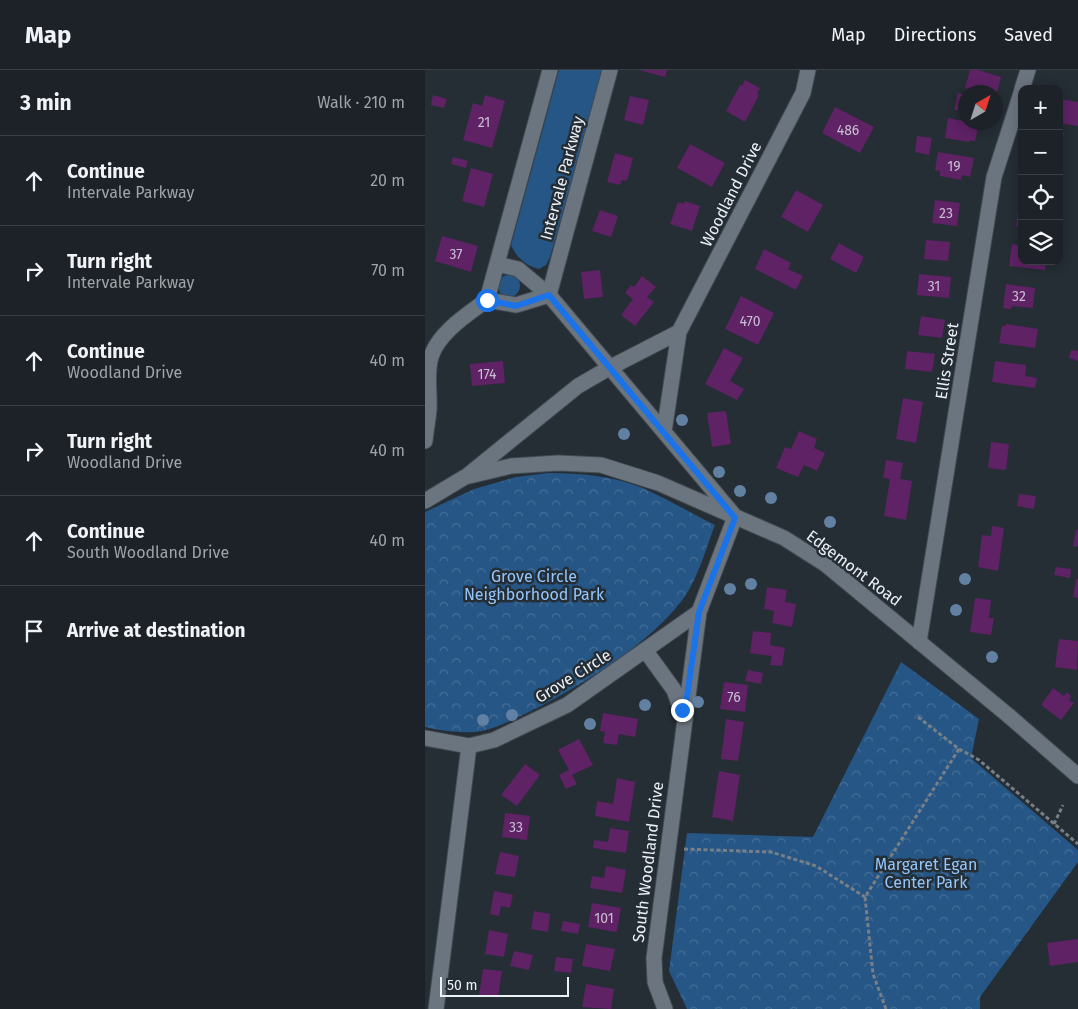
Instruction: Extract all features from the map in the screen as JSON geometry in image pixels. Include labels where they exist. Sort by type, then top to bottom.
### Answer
[{"type":"street","points":[[425,441],[429,410],[429,363],[431,355],[457,322],[487,300],[550,70]]},
{"type":"street","name":"Intervale Parkway","points":[[549,295],[610,70]]},
{"type":"street","name":"Woodland Drive","points":[[664,432],[679,332],[803,92],[808,70]]},
{"type":"street","name":"Ellis Street","points":[[1023,85],[1028,70]]},
{"type":"street","name":"Ellis Street","points":[[919,642],[994,177],[1018,102]]},
{"type":"street","points":[[497,264],[518,269],[549,295],[735,518],[699,612]]},
{"type":"street","points":[[487,300],[516,306],[549,295]]},
{"type":"street","points":[[465,477],[578,386],[679,332]]},
{"type":"street","name":"Edgemont Road","points":[[425,501],[465,477],[511,466],[558,463],[601,465],[659,483],[784,538],[825,564],[1078,774]]},
{"type":"street","name":"Grove Circle","points":[[425,738],[469,746],[494,740],[567,704],[699,612]]},
{"type":"street","name":"South Woodland Drive","points":[[665,1009],[655,982],[653,958],[699,612]]},
{"type":"street","name":"South Woodland Drive","points":[[645,650],[674,690],[684,718]]},
{"type":"street","points":[[436,1009],[469,746]]},
{"type":"path","points":[[918,716],[959,749],[979,760],[1078,844]]},
{"type":"path","points":[[886,1009],[873,974],[865,897],[959,749]]},
{"type":"path","points":[[1054,824],[1063,805]]},
{"type":"path","points":[[667,848],[771,852],[815,866],[865,897]]},
{"type":"green space","points":[[559,70],[604,70],[550,257],[546,265],[539,269],[530,266],[522,260],[511,245]]},
{"type":"green space","points":[[509,275],[517,278],[520,286],[517,294],[509,297],[501,294],[498,286],[501,278]]},
{"type":"green space","name":"Grove Circle Neighborhood Park","points":[[548,473],[596,476],[632,484],[652,492],[715,525],[693,582],[683,599],[654,631],[599,672],[541,706],[505,723],[482,731],[453,732],[425,727],[425,512],[474,489],[516,477]]},
{"type":"green space","name":"Margaret Egan Center Park","points":[[901,662],[979,719],[971,758],[1078,850],[1078,862],[980,997],[980,1009],[687,1009],[669,971],[687,833],[813,837]]},
{"type":"building","points":[[639,70],[667,70],[665,77]]},
{"type":"building","points":[[970,70],[978,70],[1001,77],[999,85],[966,85]]},
{"type":"building","points":[[745,80],[760,88],[757,94],[759,95],[745,122],[726,111],[740,85],[742,86]]},
{"type":"building","points":[[958,93],[958,111],[954,110]]},
{"type":"building","points":[[433,95],[447,99],[444,108],[431,105]]},
{"type":"building","points":[[485,95],[505,101],[492,148],[463,140],[473,103],[482,106]]},
{"type":"building","points":[[630,96],[649,100],[643,125],[624,120]]},
{"type":"building","points":[[1063,100],[1078,102],[1078,126],[1063,124]]},
{"type":"building","points":[[835,107],[874,127],[860,153],[822,133]]},
{"type":"building","points":[[948,118],[958,120],[958,130],[977,130],[975,141],[945,138]]},
{"type":"building","points":[[917,136],[932,138],[929,155],[915,152]]},
{"type":"building","points":[[690,144],[725,163],[712,187],[677,168]]},
{"type":"building","points":[[938,152],[974,158],[970,177],[962,175],[961,180],[940,176],[940,171],[935,170]]},
{"type":"building","points":[[615,153],[633,158],[627,181],[622,180],[620,185],[607,182]]},
{"type":"building","points":[[453,157],[468,161],[466,168],[451,164]]},
{"type":"building","points":[[471,168],[493,174],[484,207],[462,201]]},
{"type":"building","points":[[796,190],[823,205],[808,232],[781,217]]},
{"type":"building","points":[[935,200],[960,203],[957,226],[932,223]]},
{"type":"building","points":[[685,201],[700,206],[692,231],[670,224],[678,202],[684,204]]},
{"type":"building","points":[[600,210],[618,216],[611,237],[592,231]]},
{"type":"building","points":[[1018,211],[1018,226],[1016,226]]},
{"type":"building","points":[[442,236],[478,246],[471,272],[435,261]]},
{"type":"building","points":[[926,240],[950,242],[948,261],[924,259]]},
{"type":"building","points":[[839,243],[864,257],[856,273],[830,259]]},
{"type":"building","points":[[1012,244],[1018,245],[1018,265],[1046,265],[1045,270],[1009,266]]},
{"type":"building","points":[[764,249],[791,263],[788,269],[803,276],[796,290],[755,269]]},
{"type":"building","points":[[600,270],[603,297],[584,299],[581,272]]},
{"type":"building","points":[[919,274],[951,277],[949,298],[917,295]]},
{"type":"building","points":[[642,276],[656,287],[647,297],[654,302],[635,326],[621,315],[633,299],[625,293],[631,285],[634,287]]},
{"type":"building","points":[[1006,284],[1035,288],[1033,308],[1012,306],[1011,309],[1003,308]]},
{"type":"building","points":[[741,296],[774,313],[758,345],[725,329]]},
{"type":"building","points":[[921,316],[945,320],[942,338],[918,335]]},
{"type":"building","points":[[1006,324],[1038,329],[1035,348],[999,343],[1002,326],[1006,326]]},
{"type":"building","points":[[724,348],[743,358],[730,381],[744,389],[737,400],[705,384]]},
{"type":"building","points":[[1071,350],[1078,351],[1078,361],[1069,358]]},
{"type":"building","points":[[907,351],[935,354],[932,372],[905,369]]},
{"type":"building","points":[[503,361],[505,383],[472,386],[470,364]]},
{"type":"building","points":[[995,361],[1026,365],[1025,376],[1037,378],[1035,388],[992,382]]},
{"type":"building","points":[[903,398],[923,402],[916,443],[896,439]]},
{"type":"building","points":[[726,411],[731,444],[712,447],[707,413]]},
{"type":"building","points":[[799,431],[817,439],[814,448],[825,453],[817,471],[804,465],[798,477],[776,468],[785,447],[791,449]]},
{"type":"building","points":[[991,442],[1009,444],[1006,470],[988,468]]},
{"type":"building","points":[[886,460],[903,463],[900,479],[912,481],[906,520],[884,516],[890,479],[883,478]]},
{"type":"building","points":[[1019,494],[1036,496],[1034,509],[1017,506]]},
{"type":"building","points":[[992,526],[1004,528],[998,571],[978,567],[982,535],[991,536]]},
{"type":"building","points":[[1076,530],[1078,530],[1078,547],[1073,546]]},
{"type":"building","points":[[1056,567],[1071,569],[1070,578],[1054,575]]},
{"type":"building","points":[[1076,579],[1078,579],[1078,598],[1073,597]]},
{"type":"building","points":[[767,587],[787,590],[785,602],[796,604],[792,627],[772,623],[774,611],[764,609]]},
{"type":"building","points":[[975,598],[991,600],[989,618],[994,618],[991,635],[970,632]]},
{"type":"building","points":[[753,631],[771,633],[770,645],[785,648],[782,666],[770,665],[772,656],[750,653]]},
{"type":"building","points":[[1059,639],[1078,641],[1077,670],[1055,667]]},
{"type":"building","points":[[748,670],[763,673],[761,684],[745,681]]},
{"type":"building","points":[[724,682],[748,685],[745,712],[720,709]]},
{"type":"building","points":[[1053,688],[1064,696],[1067,692],[1071,696],[1069,700],[1074,703],[1061,720],[1041,705]]},
{"type":"building","points":[[603,713],[638,719],[635,737],[619,734],[617,745],[603,743],[605,732],[600,731]]},
{"type":"building","points":[[726,719],[744,722],[738,761],[721,759]]},
{"type":"building","points":[[579,739],[593,765],[572,775],[577,784],[566,789],[559,775],[569,770],[558,750]]},
{"type":"building","points":[[525,764],[540,775],[517,806],[501,795]]},
{"type":"building","points":[[719,771],[740,775],[733,821],[712,817]]},
{"type":"building","points":[[617,778],[635,782],[629,822],[595,816],[597,801],[613,804]]},
{"type":"building","points":[[505,813],[530,816],[527,840],[502,837]]},
{"type":"building","points":[[610,828],[629,831],[626,853],[593,848],[594,840],[608,842]]},
{"type":"building","points":[[500,852],[519,856],[515,877],[495,874]]},
{"type":"building","points":[[606,866],[626,870],[622,893],[590,888],[592,876],[604,878]]},
{"type":"building","points":[[494,891],[513,895],[510,908],[501,906],[499,916],[490,914]]},
{"type":"building","points":[[592,903],[621,908],[617,931],[588,927]]},
{"type":"building","points":[[534,911],[550,914],[548,932],[531,929]]},
{"type":"building","points":[[563,921],[580,924],[578,934],[561,931]]},
{"type":"building","points":[[489,930],[508,934],[504,957],[485,954]]},
{"type":"building","points":[[1078,939],[1078,962],[1050,966],[1047,943]]},
{"type":"building","points":[[586,944],[615,949],[610,971],[582,966]]},
{"type":"building","points":[[514,951],[533,955],[529,970],[510,966]]},
{"type":"building","points":[[556,957],[573,959],[571,973],[554,971]]},
{"type":"building","points":[[483,969],[502,971],[498,998],[479,995]]},
{"type":"building","points":[[586,984],[614,989],[611,1009],[582,1007]]},
{"type":"route","points":[[487,300],[516,306],[549,295],[735,518],[699,612],[684,718],[682,710]]}]
